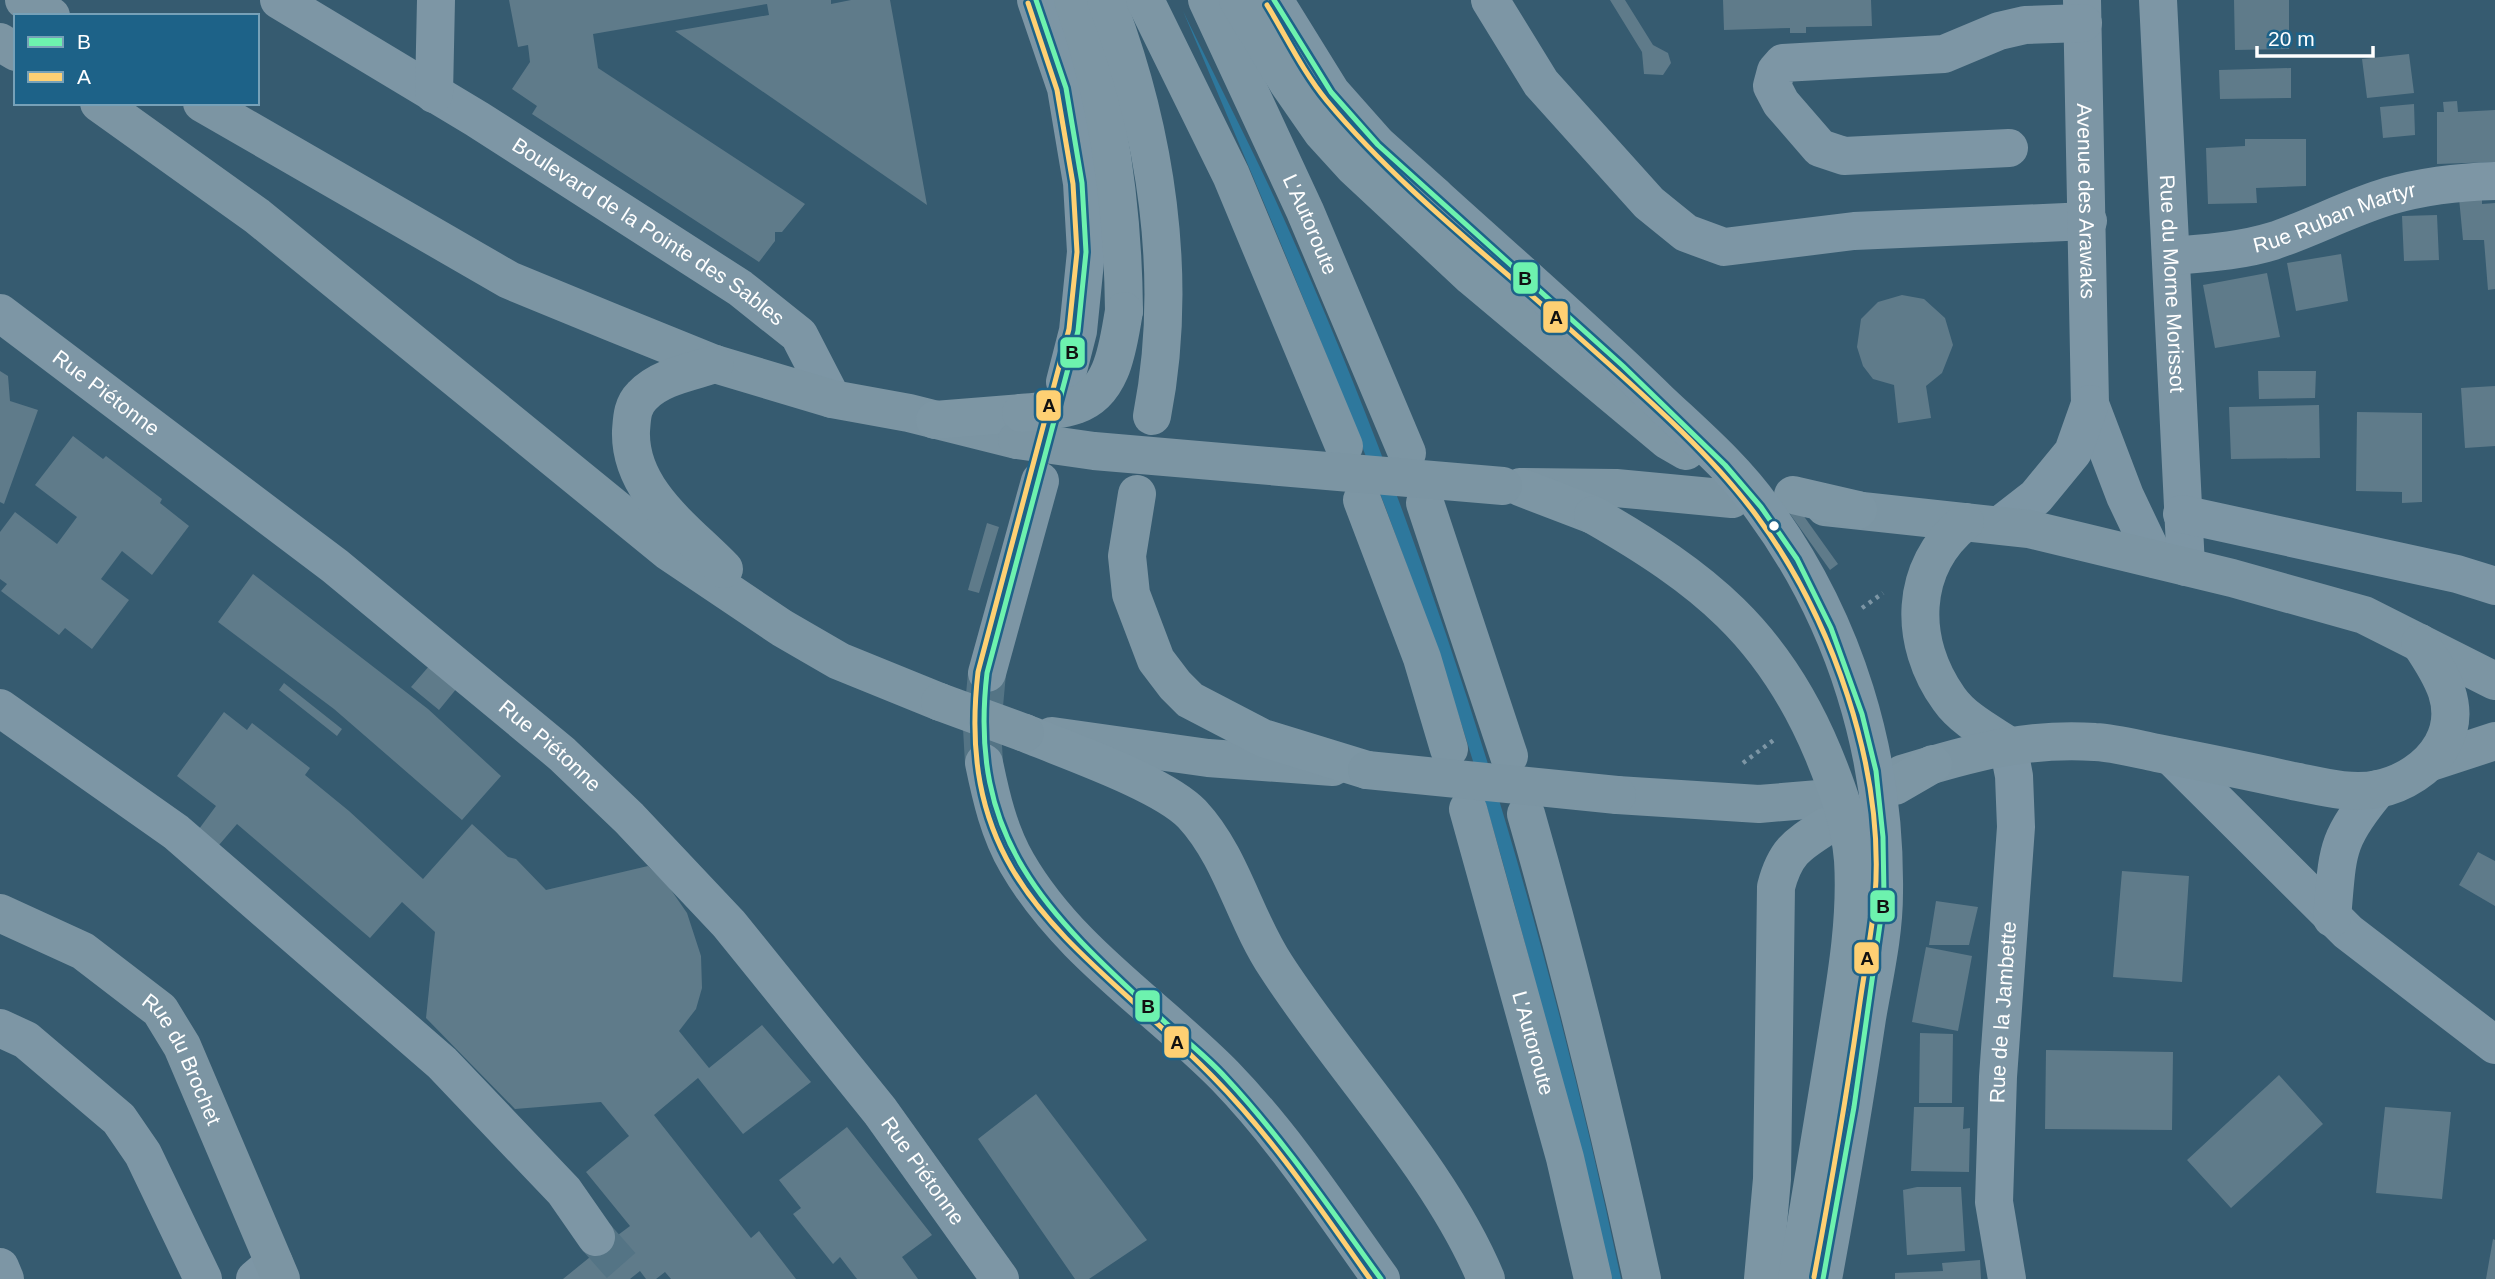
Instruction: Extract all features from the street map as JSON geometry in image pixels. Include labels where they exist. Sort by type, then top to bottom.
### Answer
[{"type":"highway","points":[[935,419],[1019,427],[1075,406],[1096,391],[1115,357],[1124,311],[1123,236],[1114,156],[1090,48],[1073,0]]},
{"type":"highway","points":[[1106,0],[1129,63],[1155,178],[1162,257],[1161,322],[1152,416]]},
{"type":"highway","points":[[1145,0],[1231,175],[1344,446]]},
{"type":"highway","name":"L'Autoroute","points":[[1207,0],[1305,211],[1407,453]]},
{"type":"highway","points":[[1238,0],[1288,83],[1322,132],[1353,166],[1472,277],[1667,440],[1686,451]]},
{"type":"highway","points":[[1512,486],[1593,516],[1661,555],[1739,619],[1798,700],[1843,804],[1853,858],[1849,962],[1797,1279]]},
{"type":"highway","points":[[1137,494],[1127,556],[1130,594],[1156,660],[1175,685],[1190,700],[1263,738],[1367,770]]},
{"type":"highway","points":[[1362,499],[1422,658],[1449,749]]},
{"type":"highway","points":[[1798,500],[1858,510]]},
{"type":"highway","points":[[1425,503],[1509,756]]},
{"type":"highway","points":[[1025,733],[1167,794],[1190,813],[1217,845],[1275,964],[1433,1185],[1478,1260],[1486,1279]]},
{"type":"highway","points":[[1894,781],[1933,764]]},
{"type":"highway","name":"L'Autoroute","points":[[1468,808],[1565,1158],[1593,1279]]},
{"type":"highway","points":[[1763,1279],[1772,1180],[1776,887],[1783,861],[1822,813]]},
{"type":"highway","points":[[1526,814],[1580,1012],[1642,1279]]},
{"type":"main road","points":[[24,0],[48,14]]},
{"type":"main road","points":[[102,105],[257,216],[669,552],[782,628],[839,661],[1025,733],[1208,758],[1367,770],[1617,795],[1759,804],[1822,813]]},
{"type":"main road","points":[[205,105],[509,280],[715,364],[832,399],[935,419]]},
{"type":"main road","points":[[715,364],[661,382],[643,394],[632,416],[631,443],[635,462],[641,482],[658,503],[782,628]]},
{"type":"main road","points":[[1019,427],[1094,451],[1512,486],[1616,488],[1732,499]]},
{"type":"main road","points":[[1858,510],[1982,523],[2171,563],[2364,615],[2495,681]]},
{"type":"main road","points":[[1982,523],[1947,536],[1934,553],[1923,580],[1920,618],[1927,655],[1949,699],[1972,721],[2008,745]]},
{"type":"main road","points":[[2420,643],[2448,690],[2451,718],[2446,738],[2431,762]]},
{"type":"main road","points":[[1933,764],[2008,745],[2059,740],[2099,742],[2316,785],[2378,789],[2409,777],[2431,762],[2495,741]]},
{"type":"main road","name":"Rue du Brochet","points":[[0,914],[83,951],[160,1010],[182,1046],[270,1274]]},
{"type":"street","name":"Boulevard de la Pointe des Sables","points":[[279,0],[434,94],[740,288],[799,335],[832,399]]},
{"type":"street","points":[[434,94],[436,0]]},
{"type":"street","points":[[1036,0],[1066,88],[1082,183],[1086,253],[1078,331],[1065,382]]},
{"type":"street","points":[[1275,0],[1331,92],[1378,145],[1623,366],[1725,464],[1761,506],[1797,559],[1846,664],[1876,771],[1883,837],[1884,896],[1854,1107],[1823,1279]]},
{"type":"street","points":[[1490,0],[1541,83],[1649,203],[1686,233],[1704,241],[1724,247],[1854,231],[2088,221]]},
{"type":"street","name":"Rue du Morne Morissot","points":[[2158,0],[2182,514],[2171,563]]},
{"type":"street","points":[[2009,148],[1844,156],[1820,148],[1781,103],[1772,86],[1776,71],[1783,63],[1944,54],[1999,31],[2083,12]]},
{"type":"street","name":"Avenue des Arawaks","points":[[1982,523],[2036,497],[2073,453],[2090,404],[2083,12]]},
{"type":"street","name":"Rue Ruban Martyr","points":[[2172,256],[2233,250],[2272,242],[2399,194],[2457,182],[2495,181]]},
{"type":"street","name":"Rue Piétonne","points":[[0,313],[335,566],[562,754],[600,790],[729,924],[880,1111],[1000,1279]]},
{"type":"street","name":"Avenue des Arawaks","points":[[2090,404],[2125,496],[2171,563]]},
{"type":"street","points":[[988,673],[1040,481]]},
{"type":"street","points":[[2182,514],[2457,574],[2495,586]]},
{"type":"street","points":[[0,708],[176,832],[442,1063],[564,1191],[596,1237]]},
{"type":"street","name":"Rue de la Jambette","points":[[2007,1279],[1994,1202],[1998,1077],[2016,827],[2014,776],[2008,745]]},
{"type":"street","points":[[2171,756],[2332,918],[2495,1045]]},
{"type":"street","points":[[984,763],[994,810],[1016,862],[1046,907],[1115,977],[1225,1077],[1308,1177],[1381,1279]]},
{"type":"street","points":[[2332,918],[2340,842],[2352,820],[2378,789]]},
{"type":"street","points":[[0,1028],[26,1040],[119,1119],[144,1153],[203,1279]]},
{"type":"street","points":[[0,1267],[5,1279]]},
{"type":"shaded area","points":[[1183,11],[1275,199],[1331,328],[1432,594],[1519,867],[1557,1004],[1621,1279],[1611,1279],[1503,863],[1462,726],[1431,635],[1330,365]]},
{"type":"building","points":[[509,0],[831,0],[831,4],[851,0],[890,0],[927,205],[675,31],[769,15],[767,4],[593,34],[598,68],[805,204],[782,232],[775,232],[775,241],[759,262],[532,114],[537,106],[512,89],[530,62],[528,45],[518,47]]},
{"type":"building","points":[[1610,0],[1625,0],[1653,45],[1668,53],[1671,63],[1663,75],[1644,74],[1642,52]]},
{"type":"building","points":[[1723,0],[1871,0],[1872,26],[1806,27],[1806,33],[1790,33],[1790,28],[1724,30]]},
{"type":"building","points":[[2234,0],[2289,0],[2289,49],[2235,50]]},
{"type":"building","points":[[2409,54],[2414,93],[2367,98],[2362,59]]},
{"type":"building","points":[[2291,68],[2291,98],[2220,99],[2219,70]]},
{"type":"building","points":[[2457,101],[2458,112],[2495,110],[2495,162],[2437,164],[2437,112],[2444,112],[2443,102]]},
{"type":"building","points":[[2414,104],[2415,135],[2383,138],[2380,107]]},
{"type":"building","points":[[2245,139],[2306,139],[2306,186],[2256,188],[2257,203],[2208,204],[2206,148],[2245,146]]},
{"type":"building","points":[[2482,196],[2482,204],[2495,203],[2495,289],[2488,290],[2484,240],[2463,240],[2459,198]]},
{"type":"building","points":[[2437,215],[2439,260],[2404,261],[2402,216]]},
{"type":"building","points":[[2341,254],[2348,301],[2296,311],[2287,263]]},
{"type":"building","points":[[2267,273],[2280,337],[2215,348],[2203,285]]},
{"type":"building","points":[[1902,295],[1924,299],[1945,318],[1953,345],[1942,373],[1926,386],[1931,418],[1898,423],[1894,385],[1873,379],[1863,366],[1857,347],[1861,319],[1878,302]]},
{"type":"building","points":[[0,371],[8,376],[10,401],[38,410],[4,504],[0,502]]},
{"type":"building","points":[[2258,371],[2316,371],[2315,398],[2259,399]]},
{"type":"building","points":[[2495,386],[2495,446],[2465,448],[2461,388]]},
{"type":"building","points":[[2319,405],[2320,458],[2231,459],[2229,407]]},
{"type":"building","points":[[2357,412],[2422,413],[2422,502],[2402,503],[2402,492],[2356,491]]},
{"type":"building","points":[[73,436],[103,459],[106,456],[162,499],[160,503],[189,526],[152,575],[122,551],[101,579],[129,600],[92,649],[65,628],[59,635],[1,591],[7,584],[0,579],[0,532],[15,512],[57,544],[77,517],[35,485]]},
{"type":"building","points":[[1798,508],[1838,564],[1830,570],[1790,514]]},
{"type":"building","points":[[987,523],[999,527],[979,593],[968,590]]},
{"type":"building","points":[[253,574],[428,709],[501,776],[462,820],[334,709],[218,622]]},
{"type":"building","points":[[430,665],[457,688],[439,710],[411,687]]},
{"type":"building","points":[[284,683],[342,729],[337,736],[279,690]]},
{"type":"building","points":[[224,712],[247,730],[252,723],[310,768],[305,775],[423,879],[472,824],[508,857],[516,859],[546,890],[648,866],[669,887],[687,913],[701,956],[702,988],[696,1009],[679,1031],[709,1068],[762,1025],[811,1082],[743,1134],[698,1078],[654,1115],[751,1238],[759,1231],[796,1279],[671,1279],[665,1272],[656,1279],[646,1279],[640,1271],[630,1279],[563,1279],[595,1253],[605,1266],[625,1252],[614,1238],[630,1226],[586,1172],[629,1136],[601,1102],[515,1109],[426,1018],[435,932],[402,902],[370,938],[237,824],[219,845],[199,829],[216,806],[177,776]]},
{"type":"building","points":[[2478,852],[2495,861],[2495,906],[2459,885]]},
{"type":"building","points":[[2122,871],[2189,876],[2182,982],[2113,977]]},
{"type":"building","points":[[1936,901],[1978,907],[1969,945],[1929,945]]},
{"type":"building","points":[[1926,947],[1972,956],[1958,1031],[1912,1022]]},
{"type":"building","points":[[1920,1033],[1953,1034],[1952,1103],[1919,1103]]},
{"type":"building","points":[[2046,1050],[2173,1052],[2172,1130],[2045,1129]]},
{"type":"building","points":[[2279,1075],[2323,1124],[2231,1208],[2187,1160]]},
{"type":"building","points":[[1036,1094],[1147,1240],[1089,1279],[1075,1279],[978,1139]]},
{"type":"building","points":[[1914,1107],[1964,1107],[1963,1129],[1970,1128],[1969,1172],[1911,1171]]},
{"type":"building","points":[[2385,1107],[2451,1112],[2442,1199],[2376,1193]]},
{"type":"building","points":[[847,1127],[932,1235],[902,1257],[918,1279],[857,1279],[840,1257],[833,1264],[793,1214],[801,1208],[779,1180]]},
{"type":"building","points":[[1917,1187],[1961,1187],[1965,1251],[1907,1255],[1903,1190]]},
{"type":"building","points":[[2493,1239],[2495,1279],[2486,1279]]},
{"type":"building","points":[[1980,1260],[1981,1279],[1895,1279],[1895,1273],[1943,1271],[1942,1263]]},
{"type":"tunnel","points":[[984,763],[982,728],[987,673]]},
{"type":"tunnel","points":[[596,1237],[633,1279]]},
{"type":"transit line","name":"B","points":[[1036,0],[1066,88],[1082,183],[1086,252],[1078,331],[987,673],[984,733],[990,785],[1004,831],[1026,872],[1053,910],[1086,947],[1211,1063],[1246,1101],[1306,1175],[1381,1279]]},
{"type":"transit line","name":"B","points":[[1274,0],[1331,92],[1378,145],[1623,366],[1725,465],[1761,507],[1797,559],[1831,628],[1862,714],[1876,771],[1883,837],[1884,896],[1854,1107],[1823,1279]]},
{"type":"transit line","name":"A","points":[[1028,3],[1057,90],[1073,184],[1077,252],[1069,329],[978,672],[976,746],[986,808],[1007,860],[1037,906],[1075,947],[1165,1030],[1235,1100],[1296,1175],[1370,1279]]},
{"type":"transit line","name":"A","points":[[1267,5],[1318,90],[1381,160],[1440,216],[1639,391],[1736,489],[1783,556],[1830,647],[1848,696],[1862,747],[1876,848],[1875,897],[1844,1105],[1814,1277]]}]
